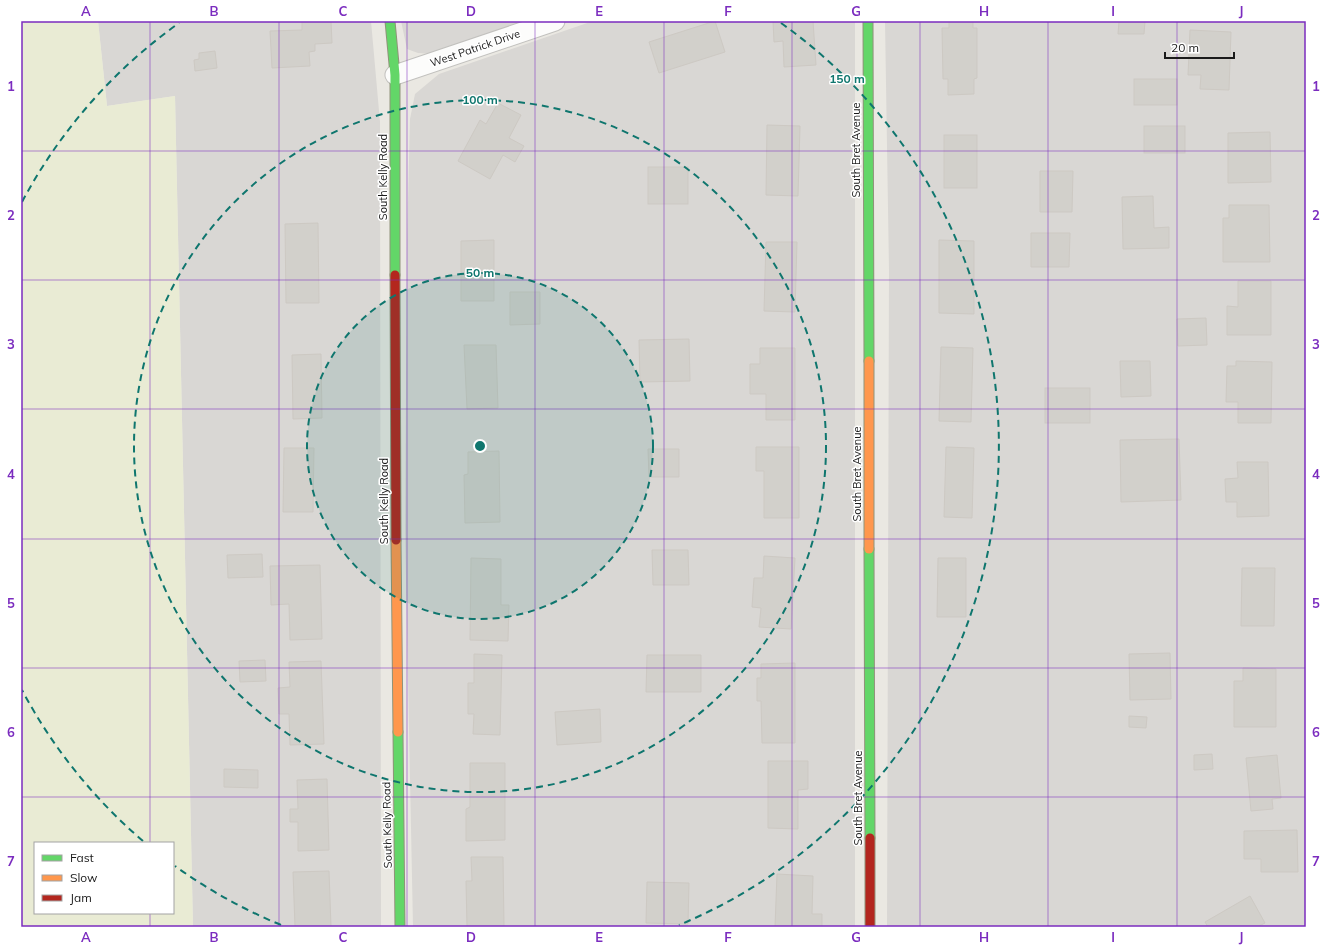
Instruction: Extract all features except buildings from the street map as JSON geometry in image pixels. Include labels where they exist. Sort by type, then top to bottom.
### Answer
[{"type":"street","name":"South Kelly Road","points":[[390,21],[395,75],[396,578],[400,927]]},
{"type":"street","name":"West Patrick Drive","points":[[395,75],[555,21]]},
{"type":"street","name":"South Bret Avenue","points":[[868,21],[870,927]]},
{"type":"shaded area","points":[[98,21],[371,21],[380,122],[381,927],[193,927],[175,96],[107,106]]},
{"type":"shaded area","points":[[401,21],[527,21],[433,54],[418,53],[407,49]]},
{"type":"shaded area","points":[[593,21],[855,21],[855,927],[413,927],[405,529],[407,243],[410,119],[415,94],[439,74]]},
{"type":"shaded area","points":[[885,21],[1306,21],[1306,927],[887,927],[889,270]]},
{"type":"green space","points":[[21,21],[98,21],[107,106],[175,96],[193,927],[21,927]]},
{"type":"traffic: fast","points":[[390,21],[395,75],[395,275]]},
{"type":"traffic: fast","points":[[868,21],[869,361]]},
{"type":"traffic: fast","points":[[869,549],[870,838]]},
{"type":"traffic: fast","points":[[398,732],[400,927]]},
{"type":"traffic: slow","points":[[869,361],[869,549]]},
{"type":"traffic: slow","points":[[396,540],[398,732]]},
{"type":"traffic: jam","points":[[395,275],[396,540]]},
{"type":"traffic: jam","points":[[870,838],[870,927]]}]
